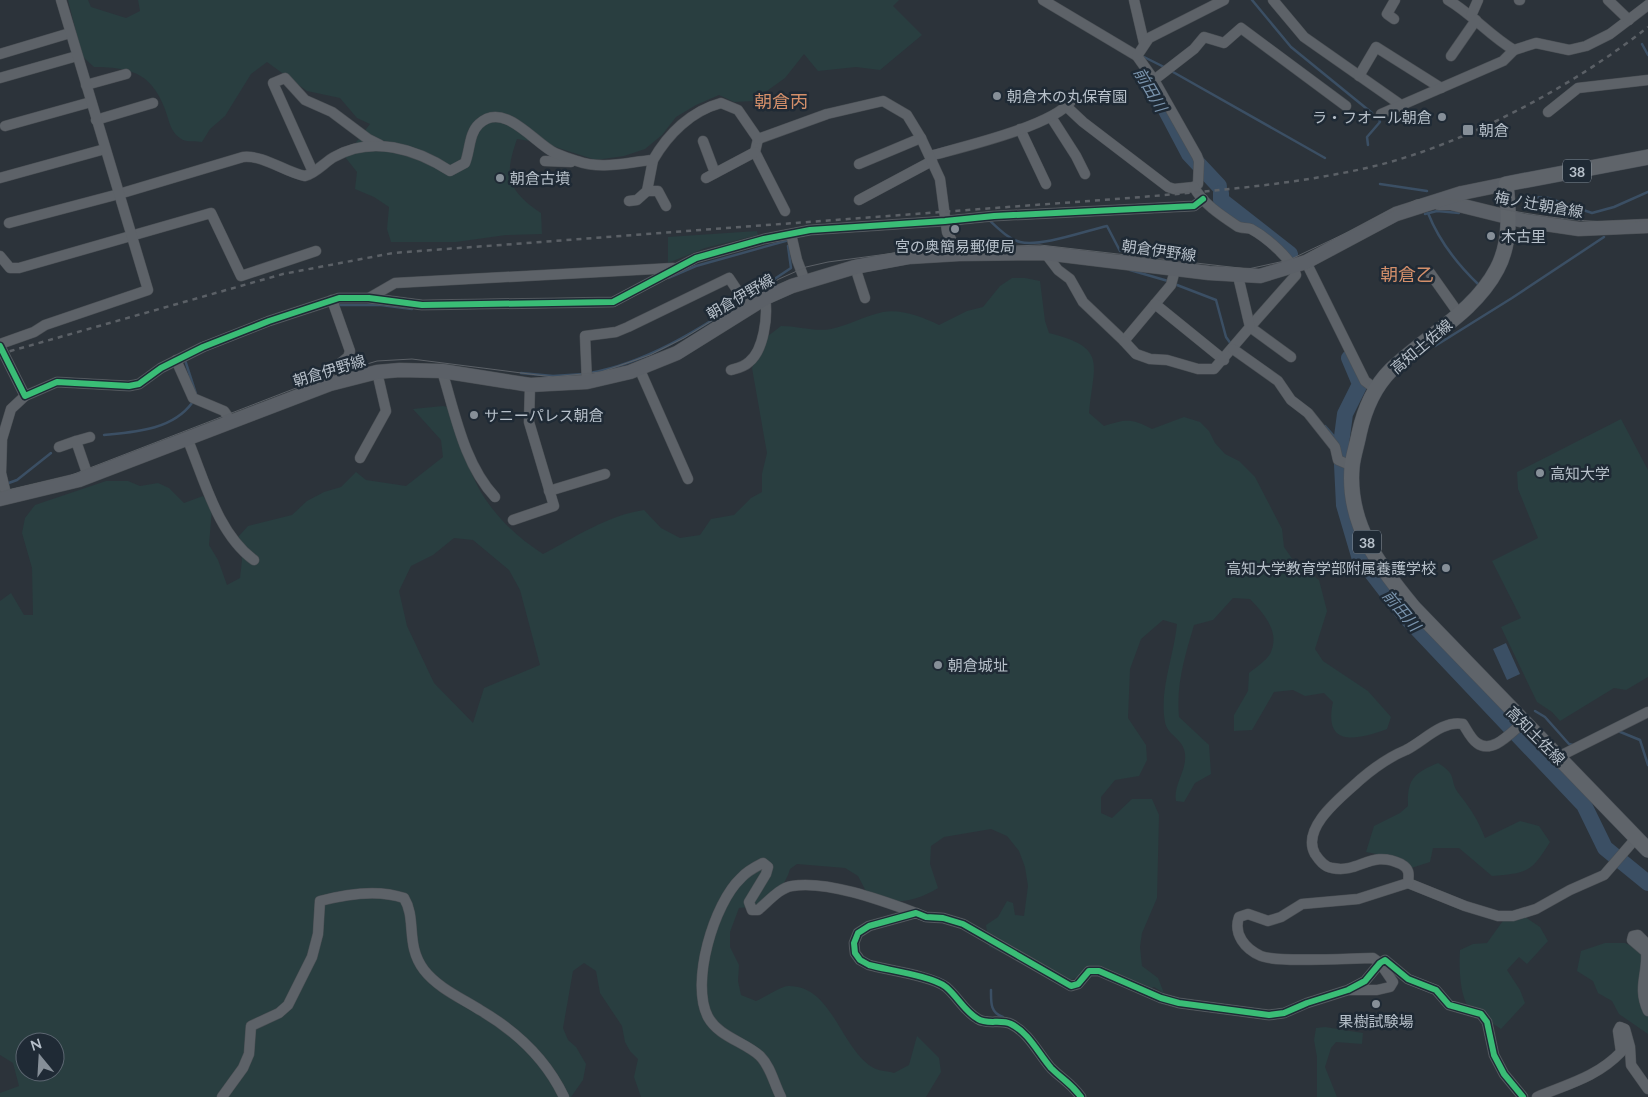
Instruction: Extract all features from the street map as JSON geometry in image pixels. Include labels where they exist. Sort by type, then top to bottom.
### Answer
[{"type":"main road","name":"38","points":[[1506,184],[1648,158]]},
{"type":"main road","name":"朝倉伊野線","points":[[3,491],[48,489],[88,476],[330,384],[376,372],[442,371],[530,385],[587,382],[639,368],[677,353],[765,298],[805,281],[856,267],[909,257],[959,254],[1045,253],[1175,270],[1238,276],[1260,276],[1300,264],[1396,214],[1425,204],[1506,184]]},
{"type":"main road","name":"高知土佐線","points":[[1506,184],[1509,216],[1505,248],[1498,268],[1476,298],[1389,372],[1376,390],[1346,464],[1354,502],[1359,522],[1379,565],[1414,608],[1516,728],[1558,757],[1648,850]]},
{"type":"main road","name":"梅ノ辻朝倉線","points":[[1425,204],[1451,203],[1579,230],[1648,226]]},
{"type":"street","points":[[24,396],[0,345],[34,332],[45,325],[148,290],[104,149],[61,0]]},
{"type":"street","points":[[859,200],[931,159],[1020,129],[1051,116],[1069,104],[1083,122],[1168,187],[1174,189],[1194,187],[1198,184],[1199,163],[1154,80],[1137,56],[1043,0]]},
{"type":"street","points":[[1134,0],[1144,43]]},
{"type":"street","points":[[1137,56],[1149,38],[1174,23],[1224,0]]},
{"type":"street","points":[[1273,0],[1304,37],[1401,105]]},
{"type":"street","points":[[1394,19],[1387,14],[1395,0]]},
{"type":"street","points":[[1448,0],[1473,18],[1501,43],[1514,50]]},
{"type":"street","points":[[1451,56],[1473,18],[1478,0]]},
{"type":"street","points":[[1608,0],[1629,20]]},
{"type":"street","points":[[1381,114],[1503,61],[1514,50],[1536,42],[1569,50],[1586,46],[1610,34],[1648,4]]},
{"type":"street","points":[[1154,80],[1194,48],[1204,37],[1224,44],[1241,28],[1346,106]]},
{"type":"street","points":[[0,54],[70,33]]},
{"type":"street","points":[[1359,76],[1376,47],[1442,88]]},
{"type":"street","points":[[0,78],[77,56]]},
{"type":"street","points":[[86,85],[126,74]]},
{"type":"street","points":[[312,172],[273,83],[285,78],[305,100],[332,112],[382,146]]},
{"type":"street","points":[[1548,112],[1578,88],[1648,80]]},
{"type":"street","points":[[758,139],[826,114],[883,101],[907,115],[921,138],[940,179],[947,232],[959,254]]},
{"type":"street","points":[[5,126],[91,102]]},
{"type":"street","points":[[96,120],[153,103]]},
{"type":"street","points":[[629,201],[637,200],[647,191],[652,160],[679,126],[706,109],[721,103],[738,110],[758,139],[755,152],[785,211]]},
{"type":"street","points":[[1051,116],[1085,174]]},
{"type":"street","points":[[9,223],[119,194],[243,157],[255,156],[292,173],[306,176],[343,152],[362,146],[382,146],[413,151],[450,171],[455,170],[465,163],[474,132],[479,124],[495,117],[514,122],[555,153],[577,162]]},
{"type":"street","points":[[1020,129],[1046,184]]},
{"type":"street","points":[[859,164],[921,138]]},
{"type":"street","points":[[702,141],[711,176],[755,152]]},
{"type":"street","points":[[0,178],[104,149]]},
{"type":"street","points":[[545,161],[577,162],[602,166],[652,160]]},
{"type":"street","points":[[1194,187],[1203,199],[1239,228],[1250,228],[1287,258],[1300,264],[1365,381],[1376,390]]},
{"type":"street","points":[[647,191],[658,191],[666,206]]},
{"type":"street","points":[[3,491],[0,467],[2,439],[11,409],[24,396],[62,381],[105,383],[122,387],[136,385],[176,360],[235,334],[332,300],[369,298],[422,305],[613,302],[696,258],[810,230],[1004,215],[1194,206],[1203,199]]},
{"type":"street","points":[[0,256],[10,268],[19,268],[211,213],[241,276],[316,251]]},
{"type":"street","points":[[791,234],[797,260],[805,281]]},
{"type":"street","points":[[1045,253],[1058,270],[1070,279],[1083,302],[1136,354],[1198,369],[1214,369],[1224,360],[1296,275],[1300,264]]},
{"type":"street","points":[[856,267],[865,298]]},
{"type":"street","points":[[369,298],[395,282],[675,268]]},
{"type":"street","points":[[1124,341],[1171,285],[1175,270]]},
{"type":"street","points":[[1430,273],[1459,314]]},
{"type":"street","points":[[1238,276],[1250,327],[1291,358]]},
{"type":"street","points":[[587,382],[585,336],[616,332],[729,278],[749,308]]},
{"type":"street","points":[[731,370],[748,364],[754,357],[764,326],[765,298]]},
{"type":"street","points":[[330,384],[328,372],[348,357],[350,351],[332,300]]},
{"type":"street","points":[[1154,304],[1224,360]]},
{"type":"street","points":[[1233,349],[1278,381],[1291,400],[1308,413],[1346,464]]},
{"type":"street","points":[[176,360],[193,398],[224,411],[231,421]]},
{"type":"street","points":[[639,368],[688,480]]},
{"type":"street","points":[[442,371],[473,467],[482,483],[495,497]]},
{"type":"street","points":[[360,458],[386,411],[376,372]]},
{"type":"street","points":[[513,520],[554,506],[529,422],[530,385]]},
{"type":"street","points":[[59,447],[90,437]]},
{"type":"street","points":[[187,438],[225,525],[244,553],[254,560]]},
{"type":"street","points":[[76,442],[88,476]]},
{"type":"street","points":[[549,491],[604,474]]},
{"type":"street","points":[[1558,757],[1648,712]]},
{"type":"street","points":[[1408,883],[1410,873],[1406,867],[1388,858],[1374,859],[1349,868],[1331,868],[1320,862],[1313,850],[1311,837],[1317,823],[1372,769],[1449,724],[1463,724],[1476,743],[1486,747],[1497,744],[1516,728]]},
{"type":"street","points":[[1348,990],[1376,990],[1390,986],[1392,982],[1380,963],[1373,958],[1281,958],[1262,956],[1246,946],[1237,934],[1236,926],[1240,917],[1248,914],[1268,921],[1281,917],[1302,904],[1358,899],[1408,883],[1465,906],[1498,916],[1512,916],[1536,909],[1570,890],[1604,875],[1637,838]]},
{"type":"street","points":[[781,1097],[770,1070],[760,1056],[724,1033],[709,1018],[701,996],[703,967],[715,922],[732,889],[740,878],[763,863],[768,867],[766,874],[749,902],[752,910],[758,910],[782,890],[792,886],[838,889],[926,917],[942,918],[962,924],[1071,986],[1078,984],[1089,971],[1099,971],[1161,998],[1269,1015],[1284,1013],[1306,1003],[1348,990],[1365,980],[1385,960],[1408,979],[1436,990],[1449,1005],[1481,1014],[1487,1022],[1494,1055],[1504,1074],[1523,1097]]},
{"type":"street","points":[[222,1097],[244,1068],[249,1054],[251,1026],[279,1013],[288,1005],[308,965],[318,934],[320,901],[338,896],[388,892],[404,898],[408,904],[412,943],[417,960],[425,972],[440,985],[489,1015],[536,1053],[553,1075],[564,1097]]},
{"type":"street","points":[[916,913],[869,926],[858,933],[854,942],[855,953],[860,960],[869,965],[944,985],[958,998],[969,1014],[981,1021],[1008,1022],[1017,1027],[1027,1035],[1034,1048],[1053,1070],[1070,1082],[1081,1097]]},
{"type":"street","points":[[1648,945],[1638,935],[1633,936],[1632,940],[1646,952],[1648,961],[1642,992],[1648,1011]]},
{"type":"street","points":[[1537,1097],[1595,1074],[1616,1058],[1621,1052],[1618,1031],[1620,1027],[1625,1029],[1630,1046],[1631,1065],[1648,1089]]},
{"type":"green space","points":[[68,0],[88,0],[91,7],[126,18],[140,11],[138,0],[899,0],[893,6],[922,35],[880,70],[856,67],[818,71],[804,54],[785,78],[753,101],[734,102],[719,95],[696,105],[676,117],[662,135],[645,149],[624,156],[596,160],[543,143],[517,139],[510,163],[511,181],[521,197],[541,213],[542,234],[506,235],[456,242],[391,242],[387,229],[389,207],[374,197],[355,189],[357,172],[345,157],[370,124],[357,118],[340,98],[307,91],[267,62],[251,74],[225,116],[210,129],[202,142],[183,140],[172,129],[162,101],[149,82],[141,76],[120,69],[94,67],[82,56]]},
{"type":"green space","points":[[757,231],[758,235],[705,248],[668,263],[668,237]]},
{"type":"green space","points":[[1012,278],[1040,281],[1045,321],[1049,333],[1081,345],[1089,352],[1093,360],[1094,370],[1089,413],[1104,426],[1118,422],[1133,421],[1152,429],[1184,417],[1200,422],[1209,431],[1215,443],[1225,454],[1239,461],[1255,477],[1282,529],[1284,547],[1293,560],[1319,580],[1327,611],[1315,649],[1323,661],[1368,691],[1391,717],[1387,729],[1364,736],[1345,737],[1338,734],[1333,727],[1331,717],[1333,702],[1324,693],[1305,696],[1293,690],[1274,692],[1252,730],[1234,731],[1234,715],[1248,691],[1249,673],[1268,657],[1273,646],[1273,638],[1272,631],[1265,617],[1250,599],[1233,598],[1213,620],[1194,625],[1187,648],[1180,682],[1179,717],[1209,745],[1211,774],[1195,783],[1184,802],[1176,801],[1176,789],[1184,766],[1185,754],[1182,744],[1166,726],[1164,698],[1177,624],[1163,620],[1141,639],[1130,669],[1128,718],[1146,745],[1147,760],[1139,776],[1115,780],[1101,797],[1101,813],[1112,818],[1132,799],[1152,799],[1159,815],[1157,898],[1142,933],[1140,947],[1142,966],[1158,978],[1164,993],[1154,987],[1143,992],[1086,969],[1069,981],[1054,980],[1018,960],[989,947],[986,925],[998,917],[1007,901],[1013,903],[1015,915],[1024,916],[1028,886],[1025,867],[1019,851],[1007,836],[991,829],[944,837],[931,846],[930,864],[938,888],[905,901],[888,901],[869,897],[858,876],[845,868],[797,864],[790,869],[783,885],[771,896],[748,907],[739,908],[730,932],[730,947],[739,965],[738,981],[741,995],[756,1001],[788,986],[803,988],[815,995],[825,1006],[861,1058],[872,1067],[880,1070],[894,1073],[909,1065],[917,1036],[939,1058],[941,1072],[926,1097],[641,1097],[634,1077],[638,1059],[630,1051],[625,1042],[622,1026],[600,993],[596,971],[584,963],[573,971],[563,1028],[568,1040],[576,1047],[586,1064],[583,1080],[571,1097],[0,1097],[0,1093],[19,1086],[18,1082],[65,1082],[65,1032],[15,1032],[15,1071],[13,1063],[0,1055],[0,601],[11,593],[24,615],[33,615],[32,568],[22,533],[25,518],[35,505],[106,481],[128,481],[140,486],[158,483],[169,488],[184,503],[203,496],[212,509],[209,545],[218,560],[227,585],[240,578],[242,560],[238,537],[248,526],[292,515],[307,501],[324,492],[341,487],[356,472],[366,480],[406,486],[443,457],[441,440],[413,409],[443,406],[457,409],[468,462],[473,476],[488,503],[508,526],[543,554],[604,522],[644,510],[661,528],[680,538],[700,535],[711,519],[734,515],[751,498],[762,492],[762,474],[767,453],[752,368],[768,336],[781,326],[819,330],[831,329],[890,311],[912,314],[939,325],[967,311],[983,307],[1000,286]],"holes":[[[454,538],[473,540],[509,570],[520,590],[540,665],[484,688],[473,723],[434,683],[407,626],[399,591],[411,566],[433,555]]]},
{"type":"green space","points":[[1621,419],[1648,470],[1648,677],[1626,690],[1614,688],[1560,721],[1552,712],[1537,702],[1501,627],[1521,618],[1492,561],[1538,538],[1518,489],[1517,472]]},
{"type":"green space","points":[[1438,763],[1449,771],[1456,789],[1474,815],[1485,838],[1520,821],[1539,826],[1550,842],[1533,866],[1513,874],[1492,876],[1459,848],[1433,848],[1430,862],[1408,869],[1392,857],[1366,852],[1374,826],[1400,813],[1408,806],[1409,789],[1414,778],[1423,770]]},
{"type":"green space","points":[[1525,917],[1540,927],[1548,941],[1527,964],[1519,957],[1507,970],[1520,990],[1525,1003],[1501,1029],[1474,1013],[1465,1001],[1461,984],[1460,950],[1473,944],[1487,943],[1505,918]]},
{"type":"green space","points":[[1605,943],[1625,943],[1637,949],[1648,964],[1648,1034],[1619,1014],[1612,1001],[1598,993],[1593,981],[1577,971],[1581,951]]},
{"type":"green space","points":[[1325,1027],[1363,1033],[1362,1044],[1336,1042],[1331,1048],[1325,1067],[1337,1097],[1317,1097],[1317,1057],[1314,1040],[1316,1028]]},
{"type":"water","points":[[1506,643],[1520,674],[1507,680],[1493,649]]},
{"type":"waterway","points":[[1252,0],[1291,47],[1372,113]]},
{"type":"waterway","points":[[1642,44],[1648,55]]},
{"type":"waterway","points":[[1144,57],[1164,67]]},
{"type":"waterway","points":[[1173,72],[1325,158]]},
{"type":"waterway","name":"前田川","points":[[1161,101],[1189,154],[1219,186]]},
{"type":"waterway","points":[[1368,145],[1367,137],[1380,122],[1378,117]]},
{"type":"waterway","points":[[1380,184],[1427,191]]},
{"type":"waterway","points":[[1533,197],[1548,198],[1592,213],[1614,207],[1648,192]]},
{"type":"waterway","name":"前田川","points":[[1221,193],[1221,200],[1290,254]]},
{"type":"waterway","points":[[1425,214],[1437,211],[1459,213]]},
{"type":"waterway","points":[[1428,213],[1449,252],[1479,285]]},
{"type":"waterway","points":[[988,219],[1011,238],[1029,243],[1063,238],[1107,226],[1120,251]]},
{"type":"waterway","points":[[1435,346],[1604,237]]},
{"type":"waterway","points":[[668,278],[696,266],[789,240]]},
{"type":"waterway","points":[[746,298],[791,268],[788,246]]},
{"type":"waterway","points":[[1130,270],[1168,281]]},
{"type":"waterway","points":[[1177,285],[1216,300],[1226,337],[1231,344]]},
{"type":"waterway","points":[[590,373],[630,362],[650,354],[688,335],[742,301]]},
{"type":"waterway","points":[[338,305],[381,305],[412,309]]},
{"type":"waterway","name":"前田川","points":[[1349,358],[1360,384],[1345,414],[1341,444],[1344,505],[1359,556],[1406,617],[1584,805],[1605,848],[1648,883]]},
{"type":"waterway","points":[[185,360],[196,394]]},
{"type":"waterway","points":[[521,373],[553,376],[584,374]]},
{"type":"waterway","points":[[104,435],[140,431],[164,424],[184,412],[192,403]]},
{"type":"waterway","points":[[1325,426],[1341,444]]},
{"type":"waterway","points":[[6,484],[17,480],[51,453]]},
{"type":"waterway","points":[[1535,711],[1545,717],[1569,744],[1573,745]]},
{"type":"waterway","points":[[1618,731],[1640,740],[1648,765]]},
{"type":"waterway","points":[[991,990],[993,1010],[1003,1017]]},
{"type":"tram line","points":[[0,492],[69,476],[327,376],[377,361],[412,359],[553,377],[601,372],[650,355],[684,338],[779,279],[806,267],[828,262],[917,250],[1040,245],[1248,269],[1289,260],[1416,200],[1430,198],[1450,199],[1573,220],[1597,222],[1648,221]]},
{"type":"railway","points":[[0,354],[283,274],[393,253],[1202,192],[1261,186],[1350,172],[1413,155],[1484,127],[1555,90],[1588,70],[1648,27]]},
{"type":"cycle path","points":[[0,346],[25,396],[57,382],[129,386],[139,384],[161,368],[203,347],[269,321],[339,298],[369,298],[422,305],[613,302],[696,258],[764,239],[810,230],[994,216],[1194,206],[1203,199]]},
{"type":"cycle path","points":[[1081,1097],[1070,1084],[1051,1068],[1028,1038],[1011,1024],[986,1022],[978,1019],[946,987],[939,983],[869,965],[860,960],[855,953],[854,943],[858,933],[869,926],[916,913],[926,917],[943,918],[963,924],[1071,986],[1078,984],[1089,971],[1099,971],[1161,998],[1179,1003],[1269,1015],[1284,1013],[1307,1003],[1348,990],[1365,981],[1380,963],[1385,960],[1408,979],[1436,990],[1449,1005],[1481,1014],[1487,1022],[1494,1055],[1504,1074],[1523,1097]]},
{"type":"place","name":"朝倉木の丸保育園","points":[[997,96]]},
{"type":"place","name":"ラ・フオール朝倉","points":[[1442,117]]},
{"type":"place","name":"朝倉","points":[[1468,130]]},
{"type":"place","name":"朝倉古墳","points":[[500,178]]},
{"type":"place","name":"宮の奥簡易郵便局","points":[[955,229]]},
{"type":"place","name":"木古里","points":[[1491,236]]},
{"type":"place","name":"サニーパレス朝倉","points":[[474,415]]},
{"type":"place","name":"高知大学","points":[[1540,473]]},
{"type":"place","name":"高知大学教育学部附属養護学校","points":[[1446,568]]},
{"type":"place","name":"朝倉城址","points":[[938,665]]},
{"type":"place","name":"果樹試験場","points":[[1376,1004]]},
{"type":"district","name":"朝倉丙","points":[[781,101]]},
{"type":"district","name":"朝倉乙","points":[[1407,274]]}]
